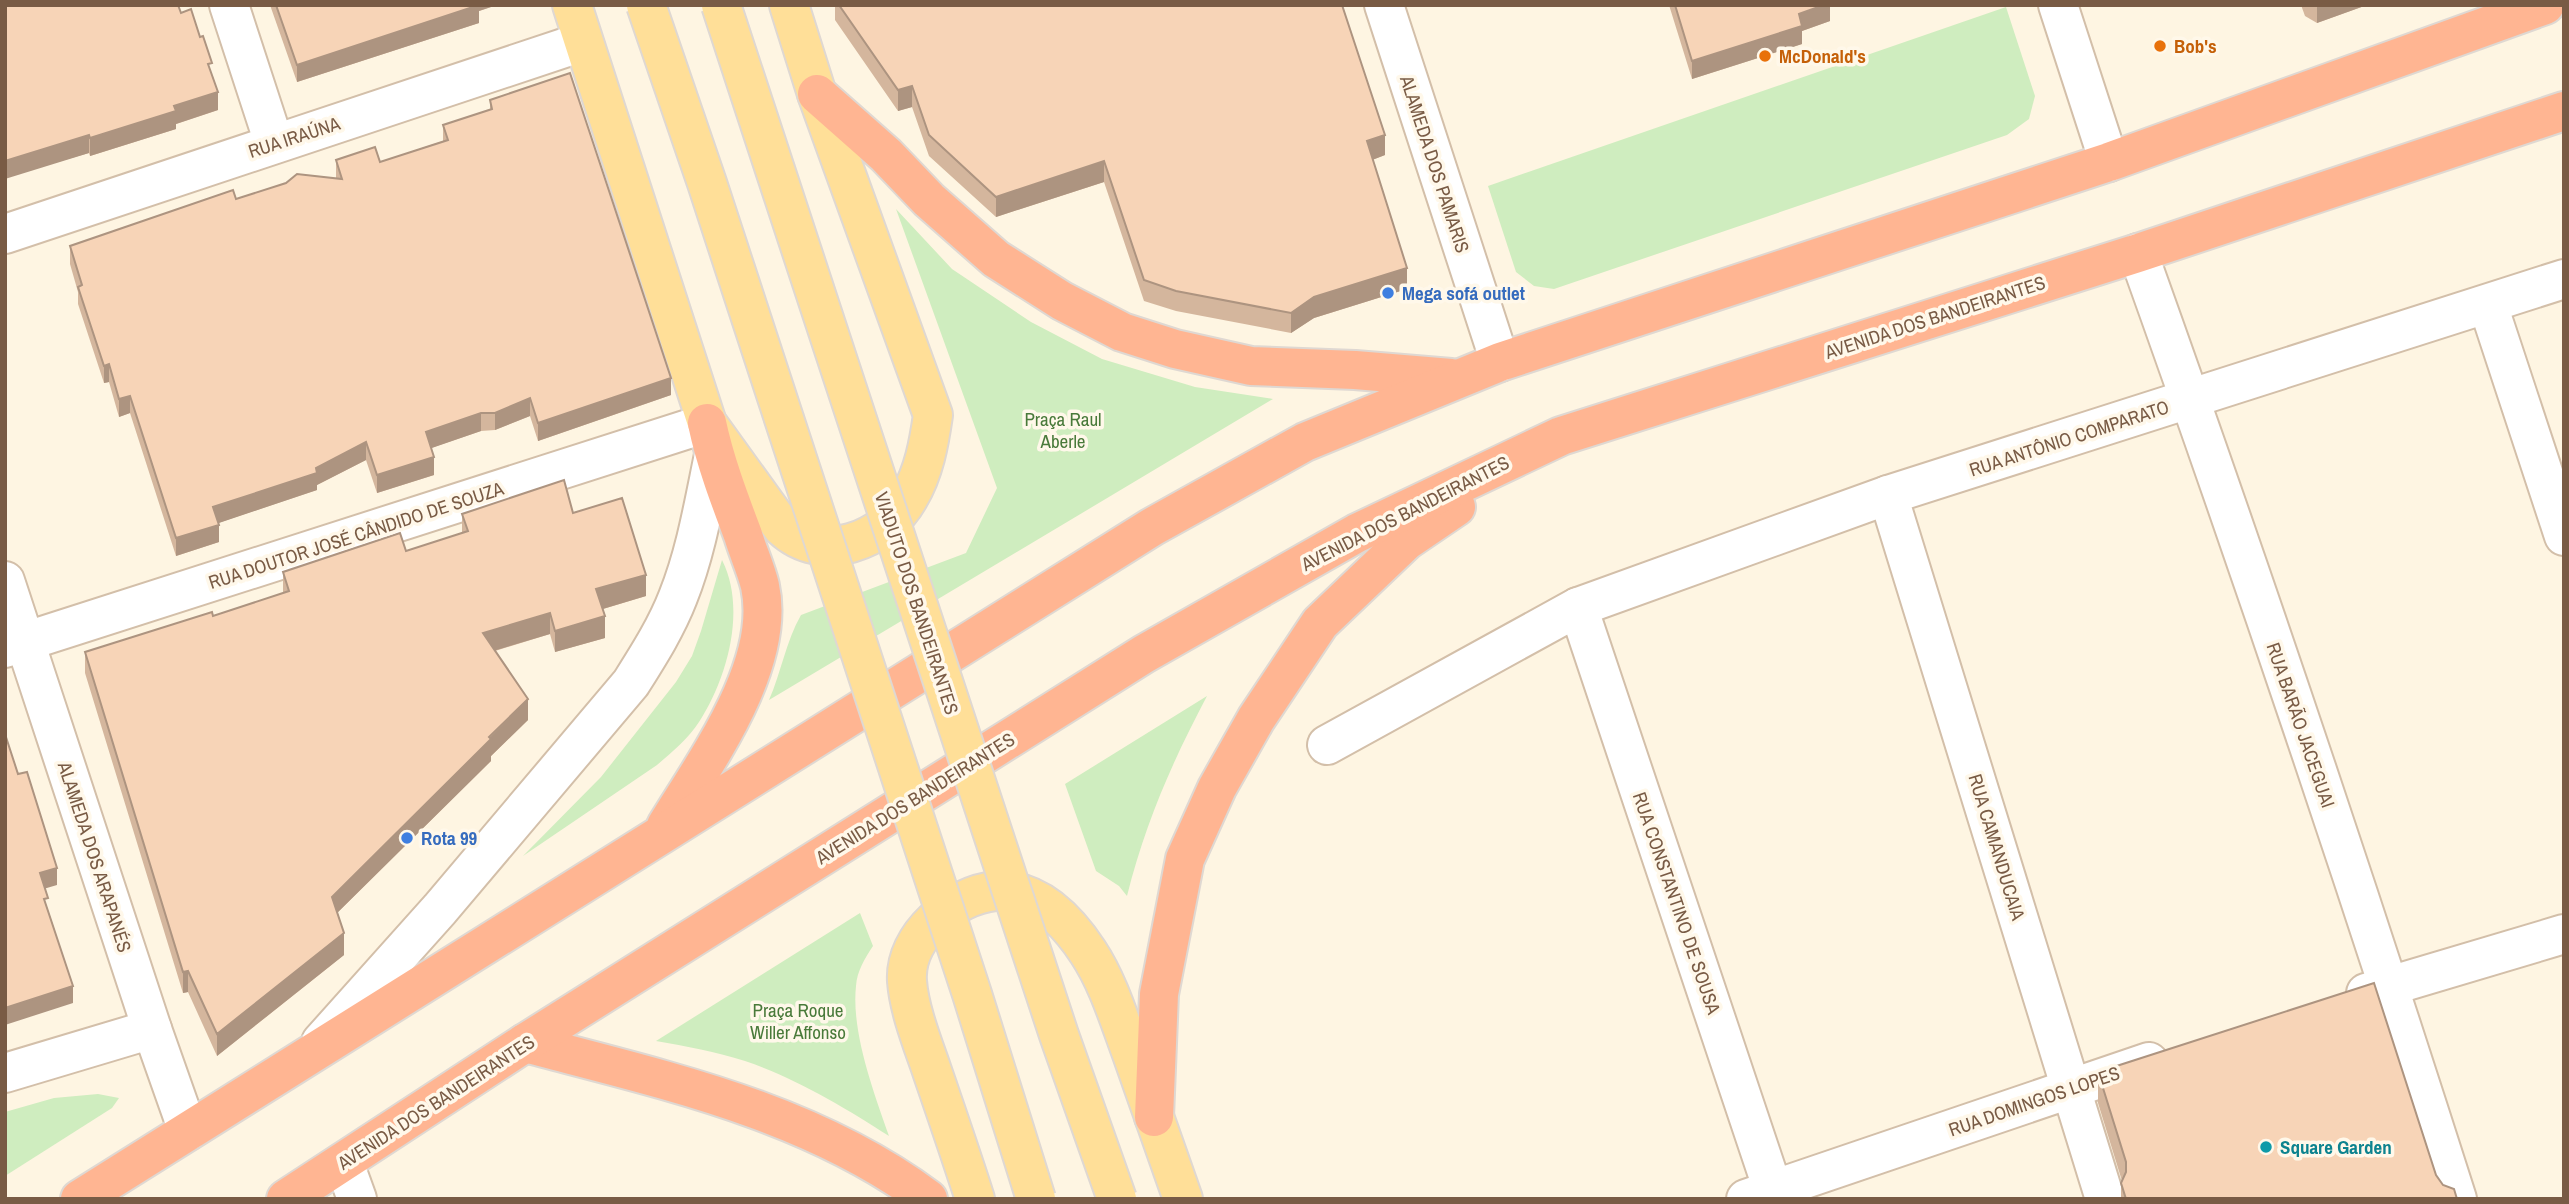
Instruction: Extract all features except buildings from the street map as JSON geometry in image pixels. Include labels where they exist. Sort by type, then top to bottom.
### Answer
[{"type":"highway","points":[[80,1199],[1152,527],[1306,442],[1500,362],[2109,162],[2545,5]]},
{"type":"highway","points":[[817,94],[996,259],[1062,301],[1122,332],[1175,349],[1251,366],[1355,370],[1456,379]]},
{"type":"highway","name":"AVENIDA DOS BANDEIRANTES","points":[[286,1199],[525,1042],[1144,654],[1357,533],[1561,436],[2138,253],[2564,111]]},
{"type":"highway","points":[[1154,1117],[1159,994],[1185,859],[1217,788],[1256,719],[1320,623],[1406,541],[1561,436]]},
{"type":"highway","points":[[660,835],[736,708],[754,666],[761,619],[760,588],[710,439]]},
{"type":"highway","points":[[525,1042],[696,1088],[780,1118],[838,1143],[901,1179],[928,1199]]},
{"type":"main road","points":[[572,5],[710,439],[782,527],[792,536],[824,548],[849,545],[890,524],[909,498],[924,460],[933,415],[817,94],[789,5]]},
{"type":"main road","points":[[646,5],[716,209],[963,968],[1035,1199]]},
{"type":"main road","name":"VIADUTO DOS BANDEIRANTES","points":[[721,5],[1059,1035],[1117,1199]]},
{"type":"main road","points":[[975,1199],[920,1035],[907,982],[909,961],[922,935],[944,911],[978,893],[1007,890],[1035,898],[1056,913],[1088,951],[1112,998],[1183,1199]]},
{"type":"street","points":[[229,5],[274,143]]},
{"type":"street","name":"ALAMEDA DOS PAMARIS","points":[[1384,5],[1500,362]]},
{"type":"street","points":[[2058,5],[2109,162]]},
{"type":"street","name":"RUA IRAÚNA","points":[[5,234],[582,42]]},
{"type":"street","name":"RUA BARÃO JACEGUAI","points":[[2138,253],[2191,399],[2389,985],[2457,1199]]},
{"type":"street","name":"RUA ANTÔNIO COMPARATO","points":[[1327,745],[1578,607],[1888,495],[2564,279]]},
{"type":"street","points":[[2488,305],[2564,536]]},
{"type":"street","points":[[309,1055],[440,909],[631,683],[657,641],[678,597],[701,518],[710,439]]},
{"type":"street","name":"RUA DOUTOR JOSÉ CÂNDIDO DE SOUZA","points":[[15,645],[710,439]]},
{"type":"street","name":"RUA CAMANDUCAIA","points":[[1888,495],[2105,1199]]},
{"type":"street","name":"ALAMEDA DOS ARAPANÉS","points":[[5,582],[15,645],[188,1131]]},
{"type":"street","name":"RUA CONSTANTINO DE SOUSA","points":[[1578,607],[1765,1196]]},
{"type":"street","points":[[2336,1002],[2564,934]]},
{"type":"street","points":[[5,1073],[152,1029]]},
{"type":"street","name":"RUA DOMINGOS LOPES","points":[[1765,1196],[2072,1087],[2177,1053]]},
{"type":"street","points":[[344,1163],[357,1199]]},
{"type":"green space","points":[[2006,7],[2035,96],[2029,119],[2007,135],[1554,289],[1534,286],[1516,272],[1488,186]]},
{"type":"green space","name":"Praça Raul Aberle","points":[[896,209],[952,269],[1031,322],[1102,359],[1195,387],[1273,399],[769,700],[791,635],[801,615],[966,553],[997,488]]},
{"type":"green space","points":[[722,560],[733,600],[730,643],[718,685],[699,722],[685,740],[657,765],[523,856],[601,777],[676,682],[692,656]]},
{"type":"green space","points":[[1207,696],[1161,794],[1142,844],[1127,896],[1119,886],[1096,871],[1065,784]]},
{"type":"green space","name":"Praça Roque Willer Affonso","points":[[860,913],[873,946],[857,980],[857,1023],[865,1062],[889,1136],[819,1094],[763,1068],[723,1055],[656,1041]]},
{"type":"green space","points":[[98,1094],[119,1098],[112,1108],[5,1176],[5,1112],[54,1098]]},
{"type":"place","name":"Bob's","points":[[2160,46]]},
{"type":"place","name":"McDonald's","points":[[1765,56]]},
{"type":"place","name":"Mega sofá outlet","points":[[1388,293]]},
{"type":"place","name":"Rota 99","points":[[407,838]]},
{"type":"place","name":"Square Garden","points":[[2266,1147]]}]
